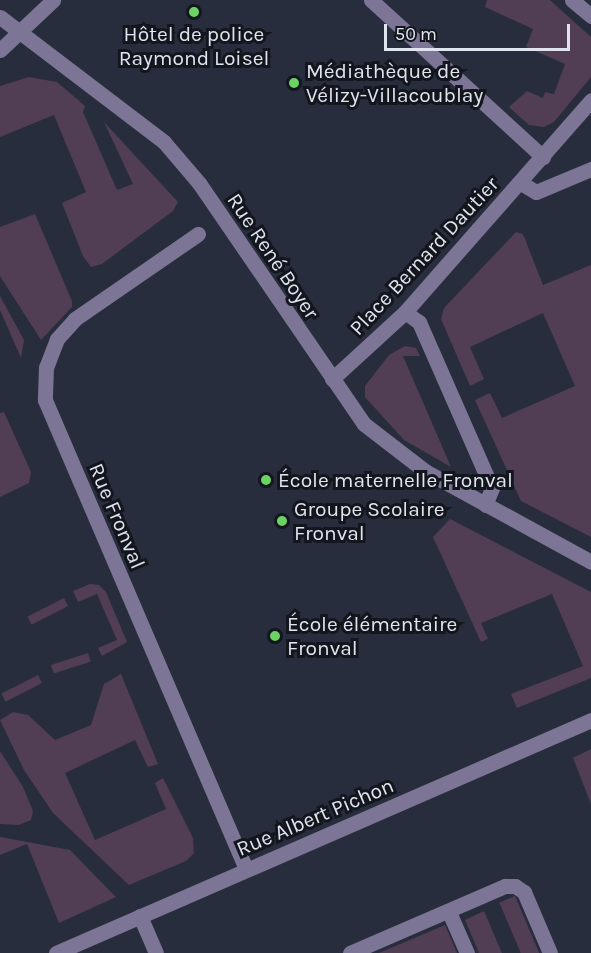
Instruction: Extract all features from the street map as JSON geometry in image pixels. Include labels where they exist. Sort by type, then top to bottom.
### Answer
[{"type":"street","points":[[0,50],[53,0]]},
{"type":"street","points":[[371,0],[543,157]]},
{"type":"street","points":[[573,0],[591,16]]},
{"type":"street","name":"Rue René Boyer","points":[[0,17],[164,142],[199,183],[364,424],[394,450],[485,505],[591,562]]},
{"type":"street","points":[[0,40],[21,32]]},
{"type":"street","name":"Place Bernard Dautier","points":[[332,379],[405,312],[522,183],[591,100]]},
{"type":"street","points":[[522,183],[536,192],[591,169]]},
{"type":"street","name":"Rue Fronval","points":[[198,234],[75,319],[63,332],[46,367],[45,400],[246,869]]},
{"type":"street","points":[[405,312],[419,322],[492,488],[485,505]]},
{"type":"street","name":"Rue Albert Pichon","points":[[56,953],[591,720]]},
{"type":"street","points":[[350,953],[505,886],[515,886],[524,892],[550,953]]},
{"type":"street","points":[[449,912],[467,953]]},
{"type":"street","points":[[140,916],[156,953]]},
{"type":"shaded area","points":[[487,0],[550,0],[591,37],[591,77],[554,122],[544,127],[529,125],[509,107],[527,91],[543,98],[545,92],[554,94],[565,64],[526,47],[533,29],[485,7]]},
{"type":"shaded area","points":[[29,77],[57,82],[85,106],[83,112],[117,190],[133,184],[104,122],[178,202],[173,211],[102,264],[91,267],[83,256],[62,203],[86,192],[54,115],[0,137],[0,86]]},
{"type":"shaded area","points":[[35,214],[72,301],[72,307],[41,340],[0,276],[0,227]]},
{"type":"shaded area","points":[[516,232],[523,234],[543,285],[591,265],[591,537],[521,501],[475,400],[490,393],[502,418],[575,386],[543,313],[470,347],[484,379],[470,386],[441,319],[444,308]]},
{"type":"shaded area","points":[[0,296],[24,340],[21,358],[0,310]]},
{"type":"shaded area","points":[[405,346],[416,348],[420,356],[403,356],[451,467],[404,440],[365,397],[365,386],[389,355]]},
{"type":"shaded area","points":[[4,412],[31,472],[29,483],[0,497],[0,413]]},
{"type":"shaded area","points":[[450,519],[591,592],[591,678],[517,708],[511,694],[583,666],[552,594],[481,623],[488,639],[481,642],[433,537]]},
{"type":"shaded area","points":[[90,584],[99,585],[106,592],[127,642],[102,656],[98,648],[117,640],[97,594],[78,602],[73,591]]},
{"type":"shaded area","points":[[64,598],[68,606],[32,625],[27,617]]},
{"type":"shaded area","points":[[88,653],[91,662],[54,674],[51,665]]},
{"type":"shaded area","points":[[121,674],[158,764],[148,767],[135,740],[65,773],[95,840],[166,809],[155,783],[163,778],[193,838],[194,853],[186,861],[129,885],[53,813],[24,770],[0,720],[13,712],[28,715],[55,740],[91,725],[104,684]]},
{"type":"shaded area","points":[[38,675],[42,683],[6,702],[1,694]]},
{"type":"shaded area","points":[[591,749],[591,804],[573,758]]},
{"type":"shaded area","points":[[0,751],[23,787],[33,811],[31,820],[19,825],[0,824]]},
{"type":"shaded area","points":[[0,837],[70,850],[116,897],[59,923],[27,844],[0,855]]},
{"type":"shaded area","points":[[515,896],[539,953],[521,953],[499,903]]},
{"type":"shaded area","points":[[484,911],[502,953],[479,953],[465,920]]},
{"type":"shaded area","points":[[445,925],[457,953],[379,953]]},
{"type":"place","name":"Hôtel de police Raymond Loisel","points":[[194,12]]},
{"type":"place","name":"Médiathèque de Vélizy-Villacoublay","points":[[294,83]]},
{"type":"place","name":"École maternelle Fronval","points":[[266,480]]},
{"type":"place","name":"Groupe Scolaire Fronval","points":[[282,521]]},
{"type":"place","name":"École élémentaire Fronval","points":[[275,636]]}]
